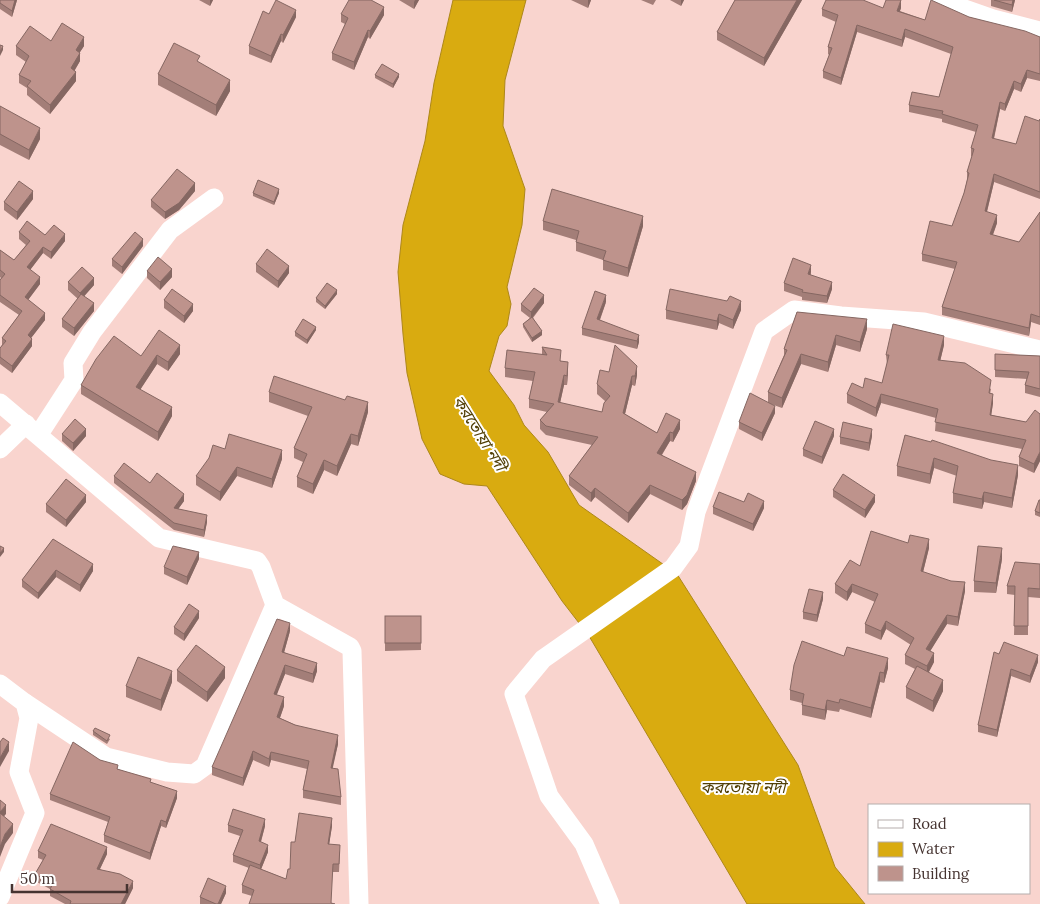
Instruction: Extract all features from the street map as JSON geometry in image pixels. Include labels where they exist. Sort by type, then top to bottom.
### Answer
[{"type":"street","points":[[939,0],[993,19],[1040,31],[1040,23]]},
{"type":"street","points":[[0,449],[32,429],[74,380],[73,363],[92,332],[170,230],[214,198]]},
{"type":"street","points":[[610,904],[584,844],[549,796],[514,694],[543,659],[674,568],[689,546],[696,512],[764,331],[794,310],[841,316],[924,322],[1040,350]]},
{"type":"street","points":[[0,402],[159,538],[256,561],[261,567],[275,605],[350,647],[352,651],[359,904]]},
{"type":"street","points":[[0,684],[106,757],[167,772],[194,774],[205,766],[275,605]]},
{"type":"street","points":[[0,897],[35,813],[19,772],[29,718],[25,702]]},
{"type":"water","name":"করতোয়া নদী","points":[[453,0],[526,0],[505,80],[503,126],[525,189],[522,225],[507,287],[511,304],[507,326],[499,336],[489,371],[514,405],[524,425],[548,452],[579,505],[677,574],[798,765],[835,867],[865,904],[747,904],[589,636],[562,601],[487,486],[464,484],[440,474],[422,439],[407,373],[398,272],[403,225],[425,141],[434,83]]},
{"type":"building","points":[[0,0],[15,0],[12,11],[0,3]]},
{"type":"building","points":[[276,0],[296,10],[283,35],[281,34],[271,56],[249,46],[263,11],[269,14]]},
{"type":"building","points":[[349,0],[371,0],[384,7],[370,31],[368,30],[354,62],[332,53],[348,18],[341,14]]},
{"type":"building","points":[[735,0],[797,0],[764,58],[717,32]]},
{"type":"building","points":[[826,0],[863,0],[883,8],[886,0],[901,0],[897,11],[925,20],[931,0],[969,17],[1025,31],[1040,37],[1040,74],[1027,70],[1021,84],[1014,81],[1005,104],[1000,102],[992,138],[1016,144],[1025,116],[1039,121],[1040,119],[1040,192],[994,174],[985,211],[997,215],[990,234],[1019,242],[1040,212],[1040,317],[1031,314],[1029,328],[942,307],[957,262],[922,254],[930,221],[952,226],[964,193],[969,173],[967,172],[974,149],[971,148],[978,125],[942,114],[943,111],[909,105],[912,92],[939,97],[953,47],[905,29],[902,40],[857,25],[841,78],[823,71],[832,48],[828,47],[838,15],[822,9]]},
{"type":"building","points":[[994,0],[1013,0],[1012,5]]},
{"type":"building","points":[[62,23],[84,37],[76,50],[80,53],[71,68],[76,72],[50,105],[27,86],[31,81],[19,75],[29,56],[16,46],[30,26],[51,41]]},
{"type":"building","points":[[174,43],[200,56],[197,61],[230,80],[216,105],[158,74]]},
{"type":"building","points":[[382,64],[399,74],[393,84],[375,75]]},
{"type":"building","points":[[0,106],[40,128],[29,150],[0,134]]},
{"type":"building","points":[[177,169],[195,183],[179,203],[165,212],[151,200]]},
{"type":"building","points":[[258,180],[279,189],[274,202],[253,193]]},
{"type":"building","points":[[19,181],[33,191],[17,212],[4,202]]},
{"type":"building","points":[[552,189],[643,216],[628,268],[603,260],[606,251],[576,242],[579,231],[543,221]]},
{"type":"building","points":[[27,221],[45,235],[54,225],[65,234],[51,252],[43,247],[27,267],[40,277],[25,297],[45,313],[28,335],[32,339],[12,366],[0,357],[0,348],[6,341],[2,338],[22,311],[0,295],[0,280],[5,274],[0,270],[0,250],[14,260],[30,241],[19,232]]},
{"type":"building","points":[[135,232],[143,239],[122,267],[112,259]]},
{"type":"building","points":[[267,249],[289,266],[278,281],[256,264]]},
{"type":"building","points":[[158,257],[172,269],[160,282],[147,271]]},
{"type":"building","points":[[793,258],[811,265],[808,274],[832,282],[827,296],[802,292],[803,290],[784,283]]},
{"type":"building","points":[[82,267],[94,278],[80,293],[68,282]]},
{"type":"building","points":[[327,283],[337,290],[325,306],[316,298]]},
{"type":"building","points":[[534,288],[544,295],[531,312],[521,304]]},
{"type":"building","points":[[172,289],[193,304],[184,316],[164,300]]},
{"type":"building","points":[[670,289],[727,301],[730,296],[741,301],[733,320],[719,314],[717,321],[666,310]]},
{"type":"building","points":[[595,291],[606,295],[597,319],[639,335],[637,341],[582,328]]},
{"type":"building","points":[[81,294],[94,303],[74,328],[62,319]]},
{"type":"building","points":[[797,312],[867,319],[860,342],[836,335],[828,362],[801,354],[782,398],[768,392],[787,350],[784,349]]},
{"type":"building","points":[[532,317],[542,331],[532,338],[523,324]]},
{"type":"building","points":[[303,319],[316,327],[307,340],[295,332]]},
{"type":"building","points":[[893,324],[944,336],[938,360],[965,363],[991,380],[989,393],[993,394],[990,415],[1026,422],[1035,410],[1040,414],[1040,452],[1034,464],[1019,457],[1026,440],[935,422],[938,409],[881,394],[876,408],[847,394],[852,383],[863,388],[865,378],[882,383],[889,355],[886,355]]},
{"type":"building","points":[[159,330],[180,345],[168,362],[157,355],[136,387],[172,407],[158,432],[81,385],[96,359],[114,336],[141,356]]},
{"type":"building","points":[[615,345],[637,366],[635,376],[632,376],[623,413],[657,433],[666,413],[680,420],[673,433],[670,432],[657,453],[696,472],[687,495],[682,500],[650,485],[628,513],[595,488],[591,493],[569,476],[598,437],[546,426],[540,420],[554,404],[529,399],[535,372],[505,368],[507,350],[547,355],[542,347],[561,350],[560,361],[568,362],[567,376],[564,375],[558,402],[602,412],[604,403],[610,396],[597,384],[600,370],[609,372]]},
{"type":"building","points":[[995,354],[1040,356],[1040,389],[1025,385],[1029,372],[995,370]]},
{"type":"building","points":[[274,376],[345,400],[347,396],[368,402],[358,436],[351,434],[337,466],[324,460],[313,484],[297,477],[307,454],[294,448],[312,407],[269,392]]},
{"type":"building","points":[[750,393],[775,406],[762,433],[739,422]]},
{"type":"building","points":[[75,419],[86,429],[73,443],[62,434]]},
{"type":"building","points":[[815,421],[834,429],[822,457],[803,449]]},
{"type":"building","points":[[843,422],[872,429],[869,443],[840,437]]},
{"type":"building","points":[[229,434],[282,450],[272,479],[237,467],[220,492],[196,476],[209,458],[213,445],[225,449]]},
{"type":"building","points":[[905,435],[931,442],[932,440],[991,460],[1018,465],[1012,498],[984,492],[982,499],[953,493],[958,466],[934,458],[930,474],[897,466]]},
{"type":"building","points":[[124,463],[150,483],[157,473],[184,494],[174,508],[207,515],[204,530],[174,523],[114,476]]},
{"type":"building","points":[[843,474],[875,495],[865,510],[833,490]]},
{"type":"building","points":[[66,479],[86,495],[66,520],[46,504]]},
{"type":"building","points":[[719,492],[744,502],[748,493],[764,501],[753,524],[713,507]]},
{"type":"building","points":[[1040,500],[1040,513],[1035,511]]},
{"type":"building","points":[[871,531],[908,543],[910,535],[929,539],[921,571],[951,581],[965,582],[958,617],[947,615],[926,649],[934,653],[927,666],[905,655],[914,638],[886,621],[881,631],[865,624],[878,594],[852,584],[847,592],[835,584],[850,560],[860,566]]},
{"type":"building","points":[[53,539],[93,564],[80,585],[56,570],[38,593],[22,580]]},
{"type":"building","points":[[173,546],[199,552],[187,577],[164,567]]},
{"type":"building","points":[[978,546],[1002,548],[996,583],[974,581]]},
{"type":"building","points":[[1015,562],[1040,564],[1040,589],[1028,588],[1028,626],[1014,626],[1015,586],[1007,586]]},
{"type":"building","points":[[809,589],[823,592],[817,615],[803,612]]},
{"type":"building","points":[[189,604],[199,611],[184,634],[174,627]]},
{"type":"building","points":[[385,616],[421,616],[421,643],[385,643]]},
{"type":"building","points":[[277,619],[290,623],[282,652],[317,663],[313,674],[285,665],[274,694],[284,697],[277,717],[295,725],[338,735],[331,768],[338,769],[341,797],[303,790],[309,761],[271,752],[269,759],[253,751],[243,778],[212,767]]},
{"type":"building","points":[[802,641],[844,656],[847,647],[888,658],[884,673],[880,672],[871,708],[840,699],[839,703],[827,700],[825,710],[802,705],[804,694],[790,690],[794,665]]},
{"type":"building","points":[[1004,642],[1038,655],[1030,676],[1011,669],[997,730],[978,725],[994,652],[999,654]]},
{"type":"building","points":[[196,645],[225,667],[207,692],[177,670]]},
{"type":"building","points":[[138,657],[172,671],[161,700],[126,686]]},
{"type":"building","points":[[917,666],[943,680],[933,701],[906,687]]},
{"type":"building","points":[[95,728],[110,735],[107,741],[93,731]]},
{"type":"building","points":[[3,738],[9,742],[0,758],[0,742]]},
{"type":"building","points":[[73,742],[100,760],[118,765],[117,769],[151,779],[150,782],[177,791],[166,822],[161,820],[150,853],[104,835],[110,817],[50,794]]},
{"type":"building","points":[[0,800],[6,805],[0,812]]},
{"type":"building","points":[[233,809],[265,819],[259,841],[268,845],[260,865],[233,855],[243,830],[228,825]]},
{"type":"building","points":[[0,813],[13,824],[5,834],[0,847]]},
{"type":"building","points":[[299,813],[332,818],[328,844],[340,845],[339,864],[333,864],[331,903],[335,904],[249,904],[254,890],[242,885],[250,865],[286,879],[288,869],[290,869],[291,842],[295,842]]},
{"type":"building","points":[[51,824],[107,847],[97,869],[120,874],[133,881],[121,904],[70,904],[71,901],[50,889],[53,884],[35,874],[46,855],[38,851]]},
{"type":"building","points":[[208,878],[226,886],[218,904],[200,897]]}]
